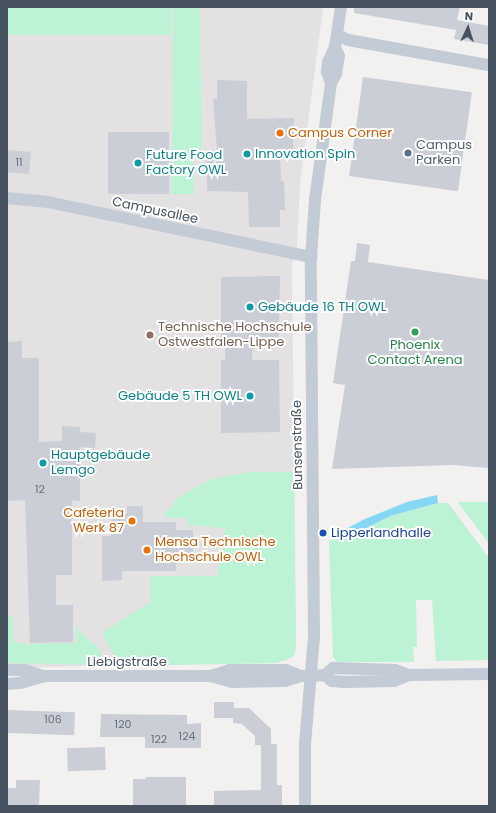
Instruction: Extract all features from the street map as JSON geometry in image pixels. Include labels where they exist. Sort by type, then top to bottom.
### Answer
[{"type":"street","name":"Bunsenstraße","points":[[305,806],[305,675],[314,636],[311,257],[315,200],[331,83],[327,72],[328,62],[336,41],[342,7]]},
{"type":"street","points":[[336,41],[348,40],[489,65]]},
{"type":"street","name":"Campusallee","points":[[7,198],[48,202],[297,256],[311,257]]},
{"type":"street","name":"Liebigstraße","points":[[7,684],[20,683],[44,676],[210,676],[229,670],[286,670],[305,675],[325,675],[334,668],[395,670],[409,675],[489,674]]},
{"type":"street","name":"Liebigstraße","points":[[7,670],[24,670],[44,676]]},
{"type":"shaded area","name":"Technische Hochschule Ostwestfalen-Lippe","points":[[7,7],[323,8],[300,184],[297,248],[292,264],[296,646],[294,656],[286,661],[7,668]]},
{"type":"green space","points":[[7,7],[171,7],[171,35],[7,35]]},
{"type":"green space","points":[[173,7],[200,7],[202,149],[193,151],[194,194],[172,194]]},
{"type":"green space","points":[[251,472],[294,472],[296,646],[294,656],[277,663],[120,666],[102,633],[150,602],[150,576],[217,576],[225,528],[188,525],[187,518],[166,518],[165,512],[173,505],[176,499],[211,479]]},
{"type":"green space","points":[[458,502],[489,502],[489,544]]},
{"type":"green space","points":[[438,503],[448,503],[489,558],[489,660],[436,661],[432,600],[416,600],[417,647],[413,647],[414,662],[337,662],[333,657],[329,540],[345,539],[390,516]]},
{"type":"green space","points":[[8,615],[13,618],[13,641],[24,644],[77,643],[75,627],[99,649],[103,665],[7,663]]},
{"type":"water","points":[[437,495],[438,503],[390,516],[345,539],[344,530],[365,519],[407,502]]},
{"type":"building","points":[[354,7],[460,7],[457,20],[489,26],[489,45],[454,39],[456,30],[354,13]]},
{"type":"building","name":"Campus Parken","points":[[363,77],[472,92],[458,191],[349,176]]},
{"type":"building","name":"Innovation Spin","points":[[217,80],[247,81],[247,119],[294,118],[293,153],[280,155],[281,181],[284,181],[285,210],[280,210],[280,227],[249,227],[248,192],[207,191],[207,151],[217,150],[213,99],[217,99]]},
{"type":"building","name":"Future Food Factory OWL","points":[[108,132],[169,132],[169,194],[108,194]]},
{"type":"building","points":[[7,150],[31,152],[29,174],[7,172]]},
{"type":"building","name":"Phoenix Contact Arena","points":[[357,243],[370,245],[368,262],[489,280],[489,468],[452,465],[332,469],[345,385],[333,383],[351,261],[355,261]]},
{"type":"building","points":[[280,276],[279,337],[253,338],[252,360],[279,360],[280,432],[221,433],[221,360],[225,360],[225,337],[221,337],[221,277]]},
{"type":"building","name":"Hauptgebäude Lemgo","points":[[22,341],[22,358],[39,358],[39,442],[62,441],[62,426],[80,427],[80,432],[96,433],[95,448],[80,447],[80,501],[72,500],[72,575],[56,575],[56,605],[73,605],[73,642],[30,643],[25,500],[7,501],[7,342]]},
{"type":"building","name":"Mensa Technische Hochschule OWL","points":[[127,506],[143,506],[143,522],[176,522],[176,530],[193,530],[193,563],[176,563],[176,571],[122,571],[122,580],[102,581],[102,536],[111,536],[111,514],[127,514]]},
{"type":"building","points":[[214,702],[234,702],[234,708],[249,708],[271,729],[271,744],[277,744],[277,785],[282,785],[282,806],[214,806],[214,791],[261,790],[261,745],[255,745],[255,736],[242,724],[233,723],[233,718],[214,718]]},
{"type":"building","points":[[7,710],[75,712],[74,735],[7,733]]},
{"type":"building","points":[[101,714],[187,715],[187,724],[201,723],[201,748],[145,748],[145,737],[100,737]]},
{"type":"building","points":[[105,747],[106,770],[68,771],[67,748]]},
{"type":"building","points":[[146,777],[186,777],[186,806],[133,806],[133,779],[146,779]]},
{"type":"building","points":[[16,780],[40,780],[39,806],[7,806],[7,788],[16,788]]},
{"type":"place","name":"Campus Corner","points":[[280,133]]},
{"type":"place","name":"Campus Parken","points":[[408,153]]},
{"type":"place","name":"Innovation Spin","points":[[247,154]]},
{"type":"place","name":"Future Food Factory OWL","points":[[138,163]]},
{"type":"place","name":"Gebäude 16 TH OWL","points":[[250,307]]},
{"type":"place","name":"Phoenix Contact Arena","points":[[415,332]]},
{"type":"place","name":"Technische Hochschule Ostwestfalen-Lippe","points":[[150,335]]},
{"type":"place","name":"Gebäude 5 TH OWL","points":[[250,396]]},
{"type":"place","name":"Hauptgebäude Lemgo","points":[[43,463]]},
{"type":"place","name":"Cafeteria Werk 87","points":[[132,521]]},
{"type":"place","name":"Lipperlandhalle","points":[[323,533]]},
{"type":"place","name":"Mensa Technische Hochschule OWL","points":[[147,550]]}]
